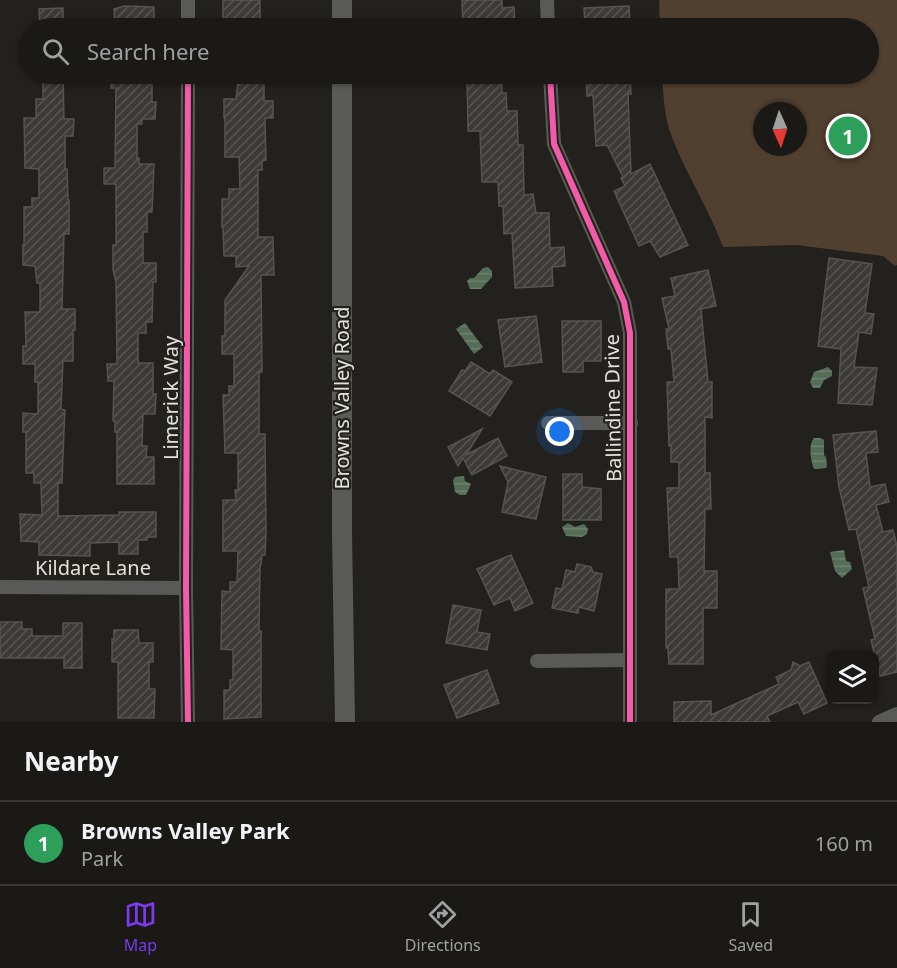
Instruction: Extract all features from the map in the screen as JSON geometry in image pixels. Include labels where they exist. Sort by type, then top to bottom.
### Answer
[{"type":"main road","points":[[342,0],[342,18]]},
{"type":"main road","name":"Browns Valley Road","points":[[342,84],[342,531],[345,722]]},
{"type":"street","points":[[188,0],[188,18]]},
{"type":"street","points":[[548,0],[548,18]]},
{"type":"street","name":"Limerick Way","points":[[188,84],[186,588],[188,722]]},
{"type":"street","name":"Ballindine Drive","points":[[551,84],[554,144],[624,302],[630,333],[630,722]]},
{"type":"street","points":[[548,423],[631,423]]},
{"type":"street","name":"Kildare Lane","points":[[0,588],[186,588]]},
{"type":"street","points":[[537,661],[630,660]]},
{"type":"street","points":[[879,722],[897,714]]},
{"type":"shaded area","points":[[659,0],[897,0],[897,265],[895,266],[883,256],[796,245],[723,247],[675,144],[666,115],[663,84],[879,84],[879,18],[660,18]]},
{"type":"shaded area","points":[[488,267],[492,271],[492,277],[481,289],[470,289],[467,281],[474,278],[483,268]]},
{"type":"shaded area","points":[[465,323],[483,347],[474,354],[456,329]]},
{"type":"shaded area","points":[[828,367],[832,371],[832,376],[824,380],[820,388],[813,388],[810,382],[814,372]]},
{"type":"shaded area","points":[[814,438],[824,440],[826,468],[815,469],[813,467],[811,448]]},
{"type":"shaded area","points":[[464,476],[465,481],[471,484],[466,495],[460,495],[455,492],[453,480],[455,477]]},
{"type":"shaded area","points":[[568,523],[575,527],[584,524],[588,529],[587,534],[582,537],[566,536],[562,527]]},
{"type":"shaded area","points":[[844,550],[846,561],[850,562],[852,569],[842,578],[835,571],[830,552]]},
{"type":"building","points":[[223,0],[260,0],[260,18],[223,18]]},
{"type":"building","points":[[462,0],[502,0],[502,8],[514,7],[515,18],[463,18]]},
{"type":"building","points":[[124,6],[154,7],[154,18],[114,18],[114,9]]},
{"type":"building","points":[[629,6],[630,18],[585,18],[584,8]]},
{"type":"building","points":[[63,8],[63,18],[39,18],[39,9]]},
{"type":"building","points":[[43,84],[63,84],[64,119],[74,119],[73,136],[65,136],[69,234],[64,234],[62,309],[75,309],[75,330],[73,330],[73,361],[63,361],[61,409],[65,410],[62,483],[58,483],[58,516],[156,512],[156,537],[138,540],[138,554],[119,554],[119,542],[90,543],[90,556],[39,555],[39,542],[21,541],[20,514],[42,515],[41,483],[34,483],[34,473],[26,473],[26,432],[23,432],[23,413],[38,414],[38,382],[35,382],[35,364],[23,364],[23,346],[26,346],[25,312],[40,312],[40,283],[37,283],[35,266],[23,265],[23,245],[24,207],[32,207],[32,198],[39,198],[39,169],[25,168],[24,118],[36,118],[36,99],[43,99]]},
{"type":"building","points":[[111,84],[152,84],[152,102],[156,102],[155,119],[142,119],[142,124],[137,124],[139,164],[154,164],[152,212],[147,212],[147,232],[143,232],[143,263],[156,263],[156,282],[153,282],[152,322],[146,322],[146,333],[138,333],[138,363],[153,363],[155,414],[143,414],[142,446],[147,446],[146,457],[154,457],[154,484],[117,484],[117,432],[115,432],[115,421],[113,421],[114,381],[108,381],[107,364],[117,364],[116,281],[113,270],[113,245],[116,245],[116,184],[104,184],[104,168],[115,168],[116,88],[111,88]]},
{"type":"building","points":[[238,84],[264,84],[264,101],[273,101],[273,118],[265,118],[266,160],[262,161],[262,170],[258,170],[258,237],[273,237],[274,275],[261,275],[262,372],[259,372],[259,434],[265,434],[266,533],[265,555],[262,555],[260,565],[261,717],[224,719],[224,690],[230,690],[230,680],[233,680],[233,650],[221,649],[222,591],[230,592],[230,582],[237,582],[238,551],[223,551],[223,500],[236,500],[238,453],[225,453],[223,395],[229,395],[229,386],[234,386],[234,354],[222,354],[222,336],[225,336],[225,300],[249,266],[236,267],[236,256],[224,256],[222,199],[229,199],[229,189],[240,189],[239,157],[225,157],[224,99],[236,99]]},
{"type":"building","points":[[467,84],[502,84],[502,93],[506,93],[507,111],[517,111],[518,145],[523,145],[524,195],[533,194],[536,213],[549,213],[550,248],[564,247],[565,266],[552,267],[553,286],[515,288],[512,233],[504,234],[503,206],[499,206],[498,182],[482,182],[480,131],[468,131]]},
{"type":"building","points":[[586,84],[630,84],[631,94],[628,94],[631,174],[650,164],[688,245],[660,257],[650,241],[639,246],[614,191],[625,186],[621,178],[623,177],[607,145],[596,146],[593,95],[587,96]]},
{"type":"building","points":[[829,258],[872,264],[865,313],[874,314],[871,334],[859,332],[854,367],[877,368],[872,405],[838,403],[841,349],[818,346]]},
{"type":"building","points":[[708,270],[716,306],[701,309],[708,382],[712,382],[712,418],[705,417],[705,473],[710,473],[711,509],[705,509],[704,571],[717,571],[717,608],[703,608],[703,664],[669,664],[668,648],[666,648],[666,589],[679,589],[678,557],[670,557],[667,488],[679,488],[679,462],[671,462],[671,446],[669,446],[667,382],[674,382],[671,349],[668,349],[666,329],[669,329],[662,298],[675,296],[671,278]]},
{"type":"building","points":[[536,316],[542,362],[505,367],[498,320]]},
{"type":"building","points":[[562,321],[601,321],[601,361],[583,361],[583,372],[563,372]]},
{"type":"building","points":[[471,362],[490,374],[493,370],[512,382],[490,416],[449,391],[462,370],[465,371]]},
{"type":"building","points":[[482,429],[466,455],[498,438],[507,456],[472,475],[463,458],[458,466],[448,447]]},
{"type":"building","points":[[876,431],[878,452],[866,453],[870,487],[885,484],[889,502],[876,505],[883,532],[893,530],[897,546],[897,672],[880,676],[879,650],[874,650],[871,640],[875,639],[863,588],[869,587],[856,529],[849,530],[839,487],[833,435]]},
{"type":"building","points":[[500,466],[546,477],[536,519],[502,512],[508,482]]},
{"type":"building","points":[[563,474],[582,474],[582,487],[601,489],[601,520],[563,520]]},
{"type":"building","points":[[511,555],[533,603],[515,611],[510,598],[494,605],[477,569]]},
{"type":"building","points":[[577,564],[591,567],[593,572],[602,574],[594,611],[579,607],[578,613],[552,608],[556,588],[562,589],[566,570],[575,572]]},
{"type":"building","points":[[453,605],[481,610],[477,632],[490,634],[487,650],[446,643]]},
{"type":"building","points":[[0,622],[22,622],[22,629],[32,629],[32,636],[63,636],[63,623],[82,623],[82,668],[64,668],[64,658],[0,658]]},
{"type":"building","points":[[114,630],[138,630],[139,643],[153,643],[153,662],[149,662],[149,689],[155,689],[154,718],[118,718],[118,662],[112,662]]},
{"type":"building","points":[[793,662],[800,666],[809,662],[825,698],[825,704],[804,714],[798,702],[767,716],[770,722],[674,722],[674,702],[711,701],[711,715],[779,684],[776,677],[791,670]]},
{"type":"building","points":[[487,670],[499,703],[457,718],[444,685]]},
{"type":"cycle path","points":[[188,84],[186,588],[188,722]]},
{"type":"cycle path","points":[[551,84],[554,144],[624,302],[630,333],[630,722]]},
{"type":"place","name":"Browns Valley Park","points":[[848,136]]}]
